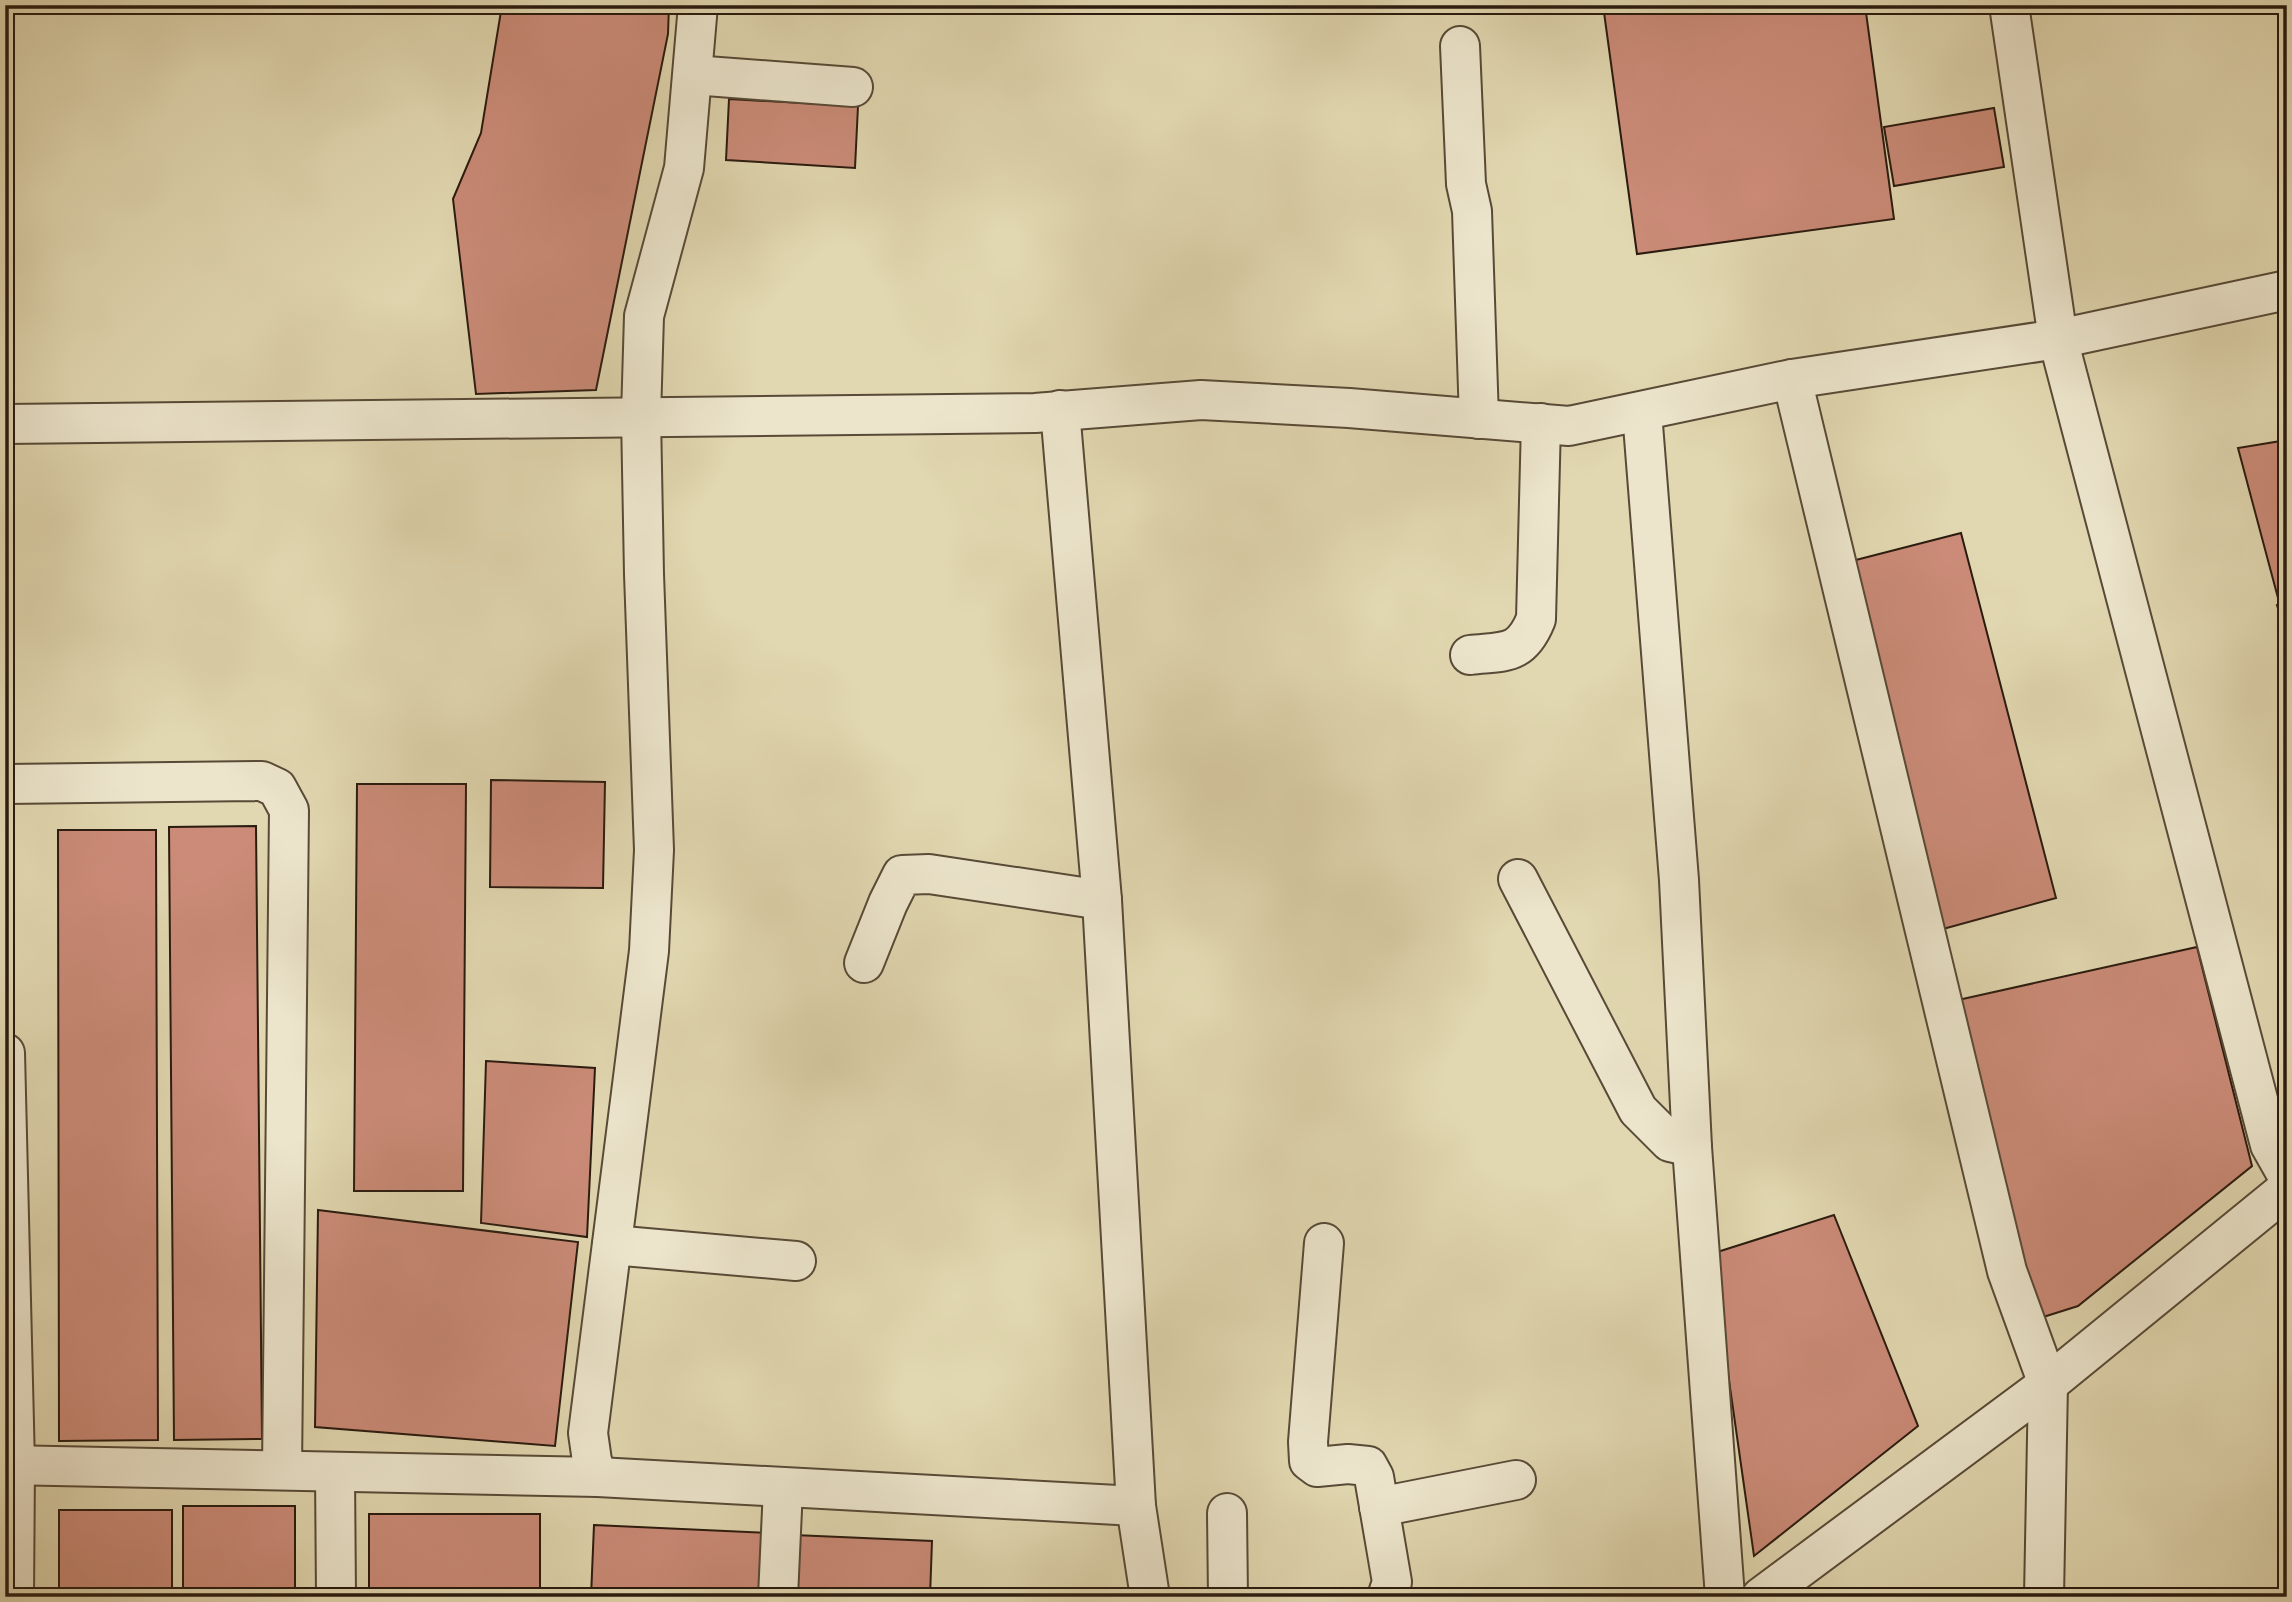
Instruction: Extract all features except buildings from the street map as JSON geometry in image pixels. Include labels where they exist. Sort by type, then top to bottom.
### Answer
[{"type":"street","points":[[598,1477],[592,1461],[588,1433],[649,951],[653,849],[644,574],[644,316],[684,169],[698,5]]},
{"type":"street","points":[[2009,5],[2058,339],[2270,1145],[2287,1175]]},
{"type":"street","points":[[1460,46],[1466,184],[1472,211],[1479,419]]},
{"type":"street","points":[[693,75],[853,87]]},
{"type":"street","points":[[5,424],[1035,413],[1201,400],[1569,426],[1792,379],[2058,339],[2287,290]]},
{"type":"street","points":[[1792,379],[2007,1271],[2048,1384],[2043,1597]]},
{"type":"street","points":[[1060,410],[1102,900],[1136,1506],[1150,1597]]},
{"type":"street","points":[[1642,412],[1679,880],[1692,1147],[1724,1597]]},
{"type":"street","points":[[1470,655],[1514,650],[1528,638],[1536,620],[1541,423]]},
{"type":"street","points":[[5,784],[262,781],[277,788],[289,810],[282,1470]]},
{"type":"street","points":[[864,964],[902,875],[929,874],[1102,900]]},
{"type":"street","points":[[1518,879],[1638,1110],[1670,1142],[1692,1147]]},
{"type":"street","points":[[5,1054],[14,1597]]},
{"type":"street","points":[[1761,1597],[2048,1384],[2287,1189]]},
{"type":"street","points":[[1324,1243],[1308,1442],[1309,1461],[1317,1467],[1348,1464],[1368,1466],[1374,1477],[1392,1582],[1387,1597]]},
{"type":"street","points":[[612,1245],[796,1261]]},
{"type":"street","points":[[10,1465],[598,1477],[1136,1506]]},
{"type":"street","points":[[335,1472],[335,1597]]},
{"type":"street","points":[[1379,1507],[1516,1480]]},
{"type":"street","points":[[778,1597],[783,1488]]},
{"type":"street","points":[[1227,1513],[1228,1597]]}]
